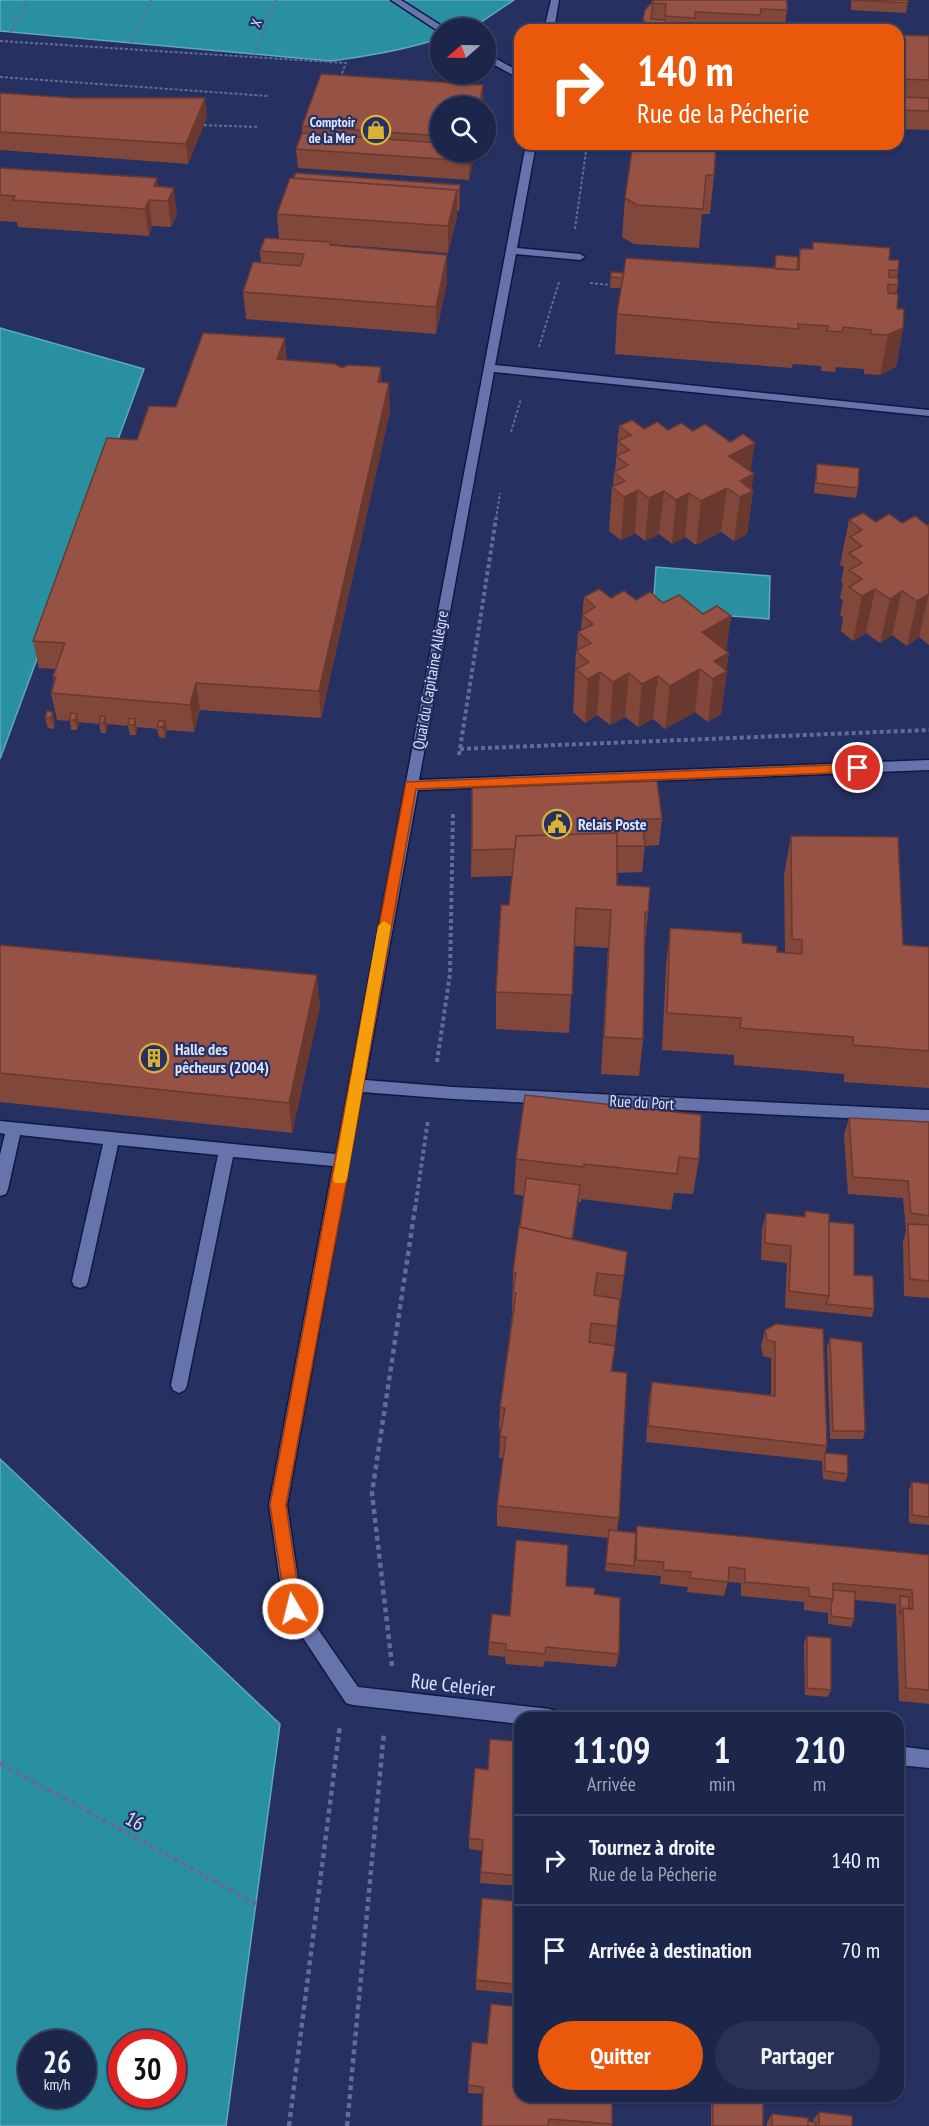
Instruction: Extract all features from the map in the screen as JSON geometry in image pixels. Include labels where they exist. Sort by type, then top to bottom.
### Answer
[{"type":"street","points":[[395,0],[430,22]]},
{"type":"street","points":[[550,24],[555,0]]},
{"type":"street","points":[[496,62],[514,72]]},
{"type":"street","name":"Quai du Capitaine Allègre","points":[[353,1696],[293,1609],[278,1505],[530,150]]},
{"type":"street","points":[[510,250],[580,257]]},
{"type":"street","points":[[488,368],[929,413]]},
{"type":"street","points":[[411,785],[929,765]]},
{"type":"street","name":"Rue du Port","points":[[356,1085],[929,1116]]},
{"type":"street","points":[[0,1189],[7,1128],[343,1161]]},
{"type":"street","points":[[80,1281],[112,1138]]},
{"type":"street","points":[[179,1385],[227,1149]]},
{"type":"street","name":"Rue Celerier","points":[[353,1696],[514,1714]]},
{"type":"street","points":[[904,1756],[929,1759]]},
{"type":"path","points":[[11,32],[27,0]]},
{"type":"path","points":[[131,43],[152,0]]},
{"type":"path","name":"X","points":[[255,54],[276,0]]},
{"type":"path","points":[[0,41],[345,63],[341,76]]},
{"type":"path","points":[[0,77],[268,96]]},
{"type":"path","points":[[192,124],[258,127]]},
{"type":"path","points":[[508,440],[574,236],[586,150]]},
{"type":"path","points":[[347,2126],[387,1701],[392,1670],[372,1493],[450,974],[454,783],[501,484]]},
{"type":"path","points":[[460,749],[929,730]]},
{"type":"path","points":[[289,2126],[341,1723],[353,1696]]},
{"type":"path","name":"16","points":[[0,1763],[256,1904]]},
{"type":"shaded area","points":[[0,0],[514,0],[487,18],[430,18],[430,41],[387,52],[331,61],[0,31]]},
{"type":"shaded area","points":[[0,328],[144,369],[0,759]]},
{"type":"shaded area","points":[[656,567],[770,576],[769,619],[653,610]]},
{"type":"shaded area","points":[[0,1459],[280,1724],[226,2126],[0,2126]]},
{"type":"building","points":[[653,0],[787,0],[787,10],[761,9],[760,15],[695,12],[695,18],[665,16],[666,4],[652,3]]},
{"type":"building","points":[[852,0],[908,0],[908,3]]},
{"type":"building","points":[[653,1],[651,19],[665,20],[665,24],[647,24],[643,19],[645,10]]},
{"type":"building","points":[[904,35],[929,36],[929,80],[904,79]]},
{"type":"building","points":[[321,74],[430,81],[430,84],[483,85],[481,96],[430,96],[430,135],[302,126]]},
{"type":"building","points":[[0,93],[75,98],[205,98],[186,144],[0,132]]},
{"type":"building","points":[[904,97],[929,98],[929,111],[904,110]]},
{"type":"building","points":[[302,133],[430,142],[430,158],[296,149]]},
{"type":"building","points":[[632,150],[716,150],[714,175],[706,175],[703,209],[637,205],[625,198]]},
{"type":"building","points":[[0,168],[157,178],[154,186],[174,188],[168,201],[149,200],[145,209],[13,200],[15,196],[0,195]]},
{"type":"building","points":[[296,173],[460,185],[459,192],[457,192],[457,190],[293,178]]},
{"type":"building","points":[[290,178],[457,190],[448,226],[277,214]]},
{"type":"building","points":[[265,238],[330,242],[330,245],[447,255],[436,307],[243,292],[253,262],[300,266],[304,254],[260,251]]},
{"type":"building","points":[[813,242],[890,248],[889,260],[899,260],[898,270],[889,270],[889,277],[898,278],[898,285],[888,284],[888,293],[898,294],[897,309],[904,309],[903,328],[888,335],[871,334],[871,330],[843,327],[842,332],[827,331],[828,326],[798,324],[798,329],[617,314],[626,258],[799,270],[800,249],[813,249]]},
{"type":"building","points":[[776,255],[798,257],[797,270],[775,269]]},
{"type":"building","points":[[611,272],[624,273],[623,278],[611,277]]},
{"type":"building","points":[[203,333],[285,338],[277,359],[335,364],[342,368],[348,365],[381,367],[378,382],[389,383],[319,691],[196,683],[190,705],[51,693],[56,677],[53,676],[65,643],[33,641],[107,438],[137,440],[149,406],[176,407]]},
{"type":"building","points":[[632,420],[644,429],[657,422],[668,430],[681,423],[693,431],[705,424],[730,442],[743,434],[755,443],[729,456],[754,474],[740,481],[753,491],[740,497],[727,488],[701,501],[689,493],[676,500],[664,491],[649,498],[638,490],[624,497],[612,487],[625,481],[614,472],[628,465],[616,456],[629,450],[618,441],[631,435],[619,426]]},
{"type":"building","points":[[817,464],[859,468],[858,488],[816,483]]},
{"type":"building","points":[[863,513],[876,522],[889,514],[902,523],[915,516],[927,525],[929,524],[929,594],[917,601],[902,591],[890,599],[875,589],[862,596],[849,587],[862,579],[849,570],[862,563],[849,553],[862,546],[850,537],[862,530],[849,520]]},
{"type":"building","points":[[599,589],[611,598],[624,591],[636,600],[650,592],[663,603],[679,595],[703,614],[717,606],[731,616],[702,632],[729,653],[714,661],[727,671],[713,679],[700,669],[670,686],[658,676],[642,684],[629,673],[613,682],[600,672],[588,679],[576,669],[589,662],[576,651],[591,643],[578,632],[593,624],[582,615],[595,607],[584,597]]},
{"type":"building","points":[[47,711],[53,712],[51,718],[45,718]]},
{"type":"building","points":[[71,713],[77,714],[75,720],[69,720]]},
{"type":"building","points":[[101,716],[105,716],[104,723],[99,723]]},
{"type":"building","points":[[129,718],[135,719],[134,725],[128,725]]},
{"type":"building","points":[[159,721],[165,721],[163,727],[157,727]]},
{"type":"building","points":[[657,781],[662,819],[642,819],[645,846],[617,846],[617,833],[516,836],[515,849],[472,850],[472,788]]},
{"type":"building","points":[[617,833],[617,885],[650,887],[648,912],[645,912],[643,1039],[604,1037],[611,910],[576,908],[572,995],[496,992],[501,905],[509,905],[516,836]]},
{"type":"building","points":[[791,836],[898,837],[903,945],[929,947],[929,1051],[853,1045],[853,1037],[740,1028],[741,1018],[667,1013],[670,928],[742,933],[742,943],[777,946],[777,952],[802,954],[802,940],[792,939]]},
{"type":"building","name":"Halle des pêcheurs (2004)","points":[[0,945],[317,975],[289,1103],[0,1073]]},
{"type":"building","points":[[525,1095],[701,1115],[699,1159],[679,1157],[677,1174],[516,1159]]},
{"type":"building","points":[[849,1118],[929,1122],[929,1216],[911,1213],[908,1181],[853,1177]]},
{"type":"building","points":[[526,1178],[580,1185],[572,1239],[520,1227]]},
{"type":"building","points":[[805,1211],[829,1214],[829,1296],[789,1291],[791,1246],[765,1243],[766,1213],[805,1217]]},
{"type":"building","points":[[829,1222],[854,1224],[854,1275],[873,1276],[874,1309],[826,1304],[829,1296]]},
{"type":"building","points":[[908,1224],[929,1225],[929,1281],[910,1279]]},
{"type":"building","points":[[519,1227],[627,1252],[624,1276],[597,1273],[594,1295],[620,1299],[617,1326],[591,1323],[589,1342],[615,1346],[611,1371],[627,1373],[619,1518],[497,1506],[506,1437],[500,1436],[505,1408],[500,1408],[516,1293],[513,1292],[516,1273],[513,1272]]},
{"type":"building","points":[[776,1324],[823,1329],[827,1446],[648,1426],[652,1382],[775,1396],[775,1342],[767,1340],[765,1330]]},
{"type":"building","points":[[830,1338],[862,1342],[865,1431],[833,1431]]},
{"type":"building","points":[[825,1453],[847,1455],[848,1474],[825,1471]]},
{"type":"building","points":[[912,1482],[929,1484],[929,1517],[912,1515]]},
{"type":"building","points":[[637,1526],[929,1555],[929,1690],[906,1688],[903,1608],[913,1609],[912,1590],[833,1583],[833,1599],[809,1596],[809,1588],[745,1582],[745,1569],[729,1567],[728,1582],[690,1578],[691,1572],[663,1570],[664,1562],[636,1560]]},
{"type":"building","points":[[609,1530],[636,1533],[634,1566],[606,1563]]},
{"type":"building","points":[[516,1540],[568,1545],[566,1586],[595,1588],[594,1594],[620,1598],[619,1654],[546,1647],[545,1654],[506,1650],[506,1644],[489,1642],[492,1614],[510,1616]]},
{"type":"building","points":[[833,1590],[855,1592],[854,1619],[831,1616]]},
{"type":"building","points":[[900,1596],[909,1597],[909,1609],[903,1608],[900,1615]]},
{"type":"building","points":[[807,1636],[831,1638],[831,1690],[807,1688]]},
{"type":"building","points":[[490,1739],[514,1741],[514,1875],[481,1872],[483,1840],[469,1838],[475,1768],[488,1770]]},
{"type":"building","points":[[482,1898],[514,1901],[514,1984],[476,1980]]},
{"type":"building","points":[[491,2004],[514,2006],[514,2102],[612,2102],[612,2124],[549,2119],[548,2126],[482,2126],[483,2087],[468,2085],[472,2042],[487,2044]]},
{"type":"building","points":[[713,2102],[763,2102],[763,2126],[713,2126]]},
{"type":"building","points":[[819,2112],[852,2116],[852,2126],[819,2126]]},
{"type":"building","points":[[772,2114],[808,2118],[808,2126],[772,2126]]},
{"type":"building","points":[[808,2121],[816,2123],[816,2126],[808,2126]]},
{"type":"slow traffic","points":[[340,1179],[384,926]]},
{"type":"place","name":"Comptoir de la Mer","points":[[376,130]]},
{"type":"place","name":"Relais Poste","points":[[557,824]]},
{"type":"place","name":"Halle des pêcheurs (2004)","points":[[154,1058]]},
{"type":"route","points":[[293,1609],[278,1505],[411,785],[858,768]]}]
